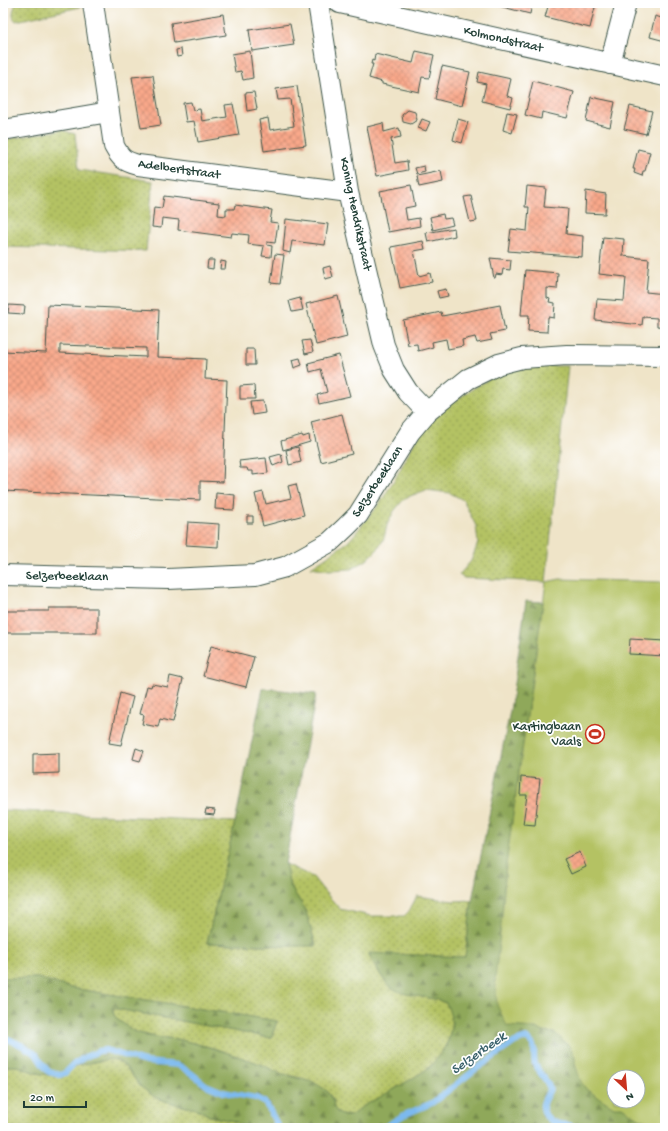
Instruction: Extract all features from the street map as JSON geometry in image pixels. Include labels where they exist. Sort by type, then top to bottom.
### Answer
[{"type":"street","name":"Adelbertstraat","points":[[93,3],[114,146],[120,157],[127,162],[138,165],[348,192]]},
{"type":"street","name":"Koning Hendrikstraat","points":[[318,3],[348,192],[384,345],[394,370],[408,392],[427,412]]},
{"type":"street","name":"Kolmondstraat","points":[[340,3],[665,76]]},
{"type":"street","points":[[610,64],[626,3]]},
{"type":"street","points":[[3,130],[109,112]]},
{"type":"street","name":"Selzerbeeklaan","points":[[3,575],[168,579],[255,575],[284,567],[330,542],[358,515],[410,432],[427,412],[468,379],[499,364],[522,358],[567,355],[665,356]]},
{"type":"green space","points":[[16,3],[80,3],[80,7],[16,21],[13,15]]},
{"type":"green space","points":[[62,130],[75,134],[79,170],[153,181],[146,251],[3,247],[3,140]]},
{"type":"green space","points":[[546,366],[568,366],[546,582],[464,578],[459,575],[471,561],[478,543],[476,526],[463,500],[450,493],[426,490],[405,498],[394,511],[387,525],[384,538],[378,549],[367,560],[351,569],[329,570],[311,567],[348,542],[378,506],[396,477],[416,439],[451,403],[493,376],[517,369]]},
{"type":"green space","name":"Kartingbaan Vaals","points":[[560,579],[665,582],[665,1128],[639,1118],[625,1109],[646,1109],[646,1069],[606,1069],[606,1102],[587,1090],[581,1082],[575,1064],[575,1057],[570,1047],[555,1033],[544,1032],[536,1028],[507,1026],[497,1005],[495,979],[506,865],[546,582]]},
{"type":"green space","points":[[526,601],[543,602],[506,865],[502,916],[507,1026],[536,1028],[544,1032],[555,1033],[570,1047],[575,1058],[578,1072],[587,1090],[606,1102],[606,1109],[625,1109],[639,1118],[665,1128],[247,1128],[234,1121],[209,1116],[200,1110],[156,1098],[141,1087],[126,1067],[117,1060],[110,1059],[79,1065],[55,1076],[36,1073],[18,1066],[3,1066],[3,978],[38,978],[71,988],[277,1021],[271,1038],[112,1008],[114,1015],[118,1020],[135,1032],[155,1037],[177,1039],[213,1048],[255,1062],[280,1073],[315,1083],[326,1090],[333,1101],[334,1108],[339,1114],[345,1116],[352,1115],[362,1107],[429,1068],[442,1052],[449,1039],[452,1023],[447,1004],[438,1000],[395,990],[385,981],[371,959],[369,953],[465,957],[472,900],[510,711]]},
{"type":"green space","points":[[263,688],[316,694],[285,864],[290,886],[305,909],[316,946],[207,943],[235,822]]},
{"type":"green space","points":[[3,810],[235,822],[207,943],[288,946],[316,945],[305,909],[290,886],[285,864],[313,877],[340,909],[371,916],[404,916],[409,911],[417,896],[453,901],[472,900],[465,957],[369,954],[380,975],[390,986],[407,994],[438,1000],[447,1004],[451,1023],[450,1033],[443,1050],[431,1066],[423,1072],[362,1107],[352,1115],[345,1116],[339,1114],[334,1108],[330,1095],[301,1078],[280,1073],[255,1062],[213,1048],[177,1039],[155,1037],[135,1032],[118,1020],[114,1015],[112,1008],[271,1038],[277,1021],[71,988],[38,978],[3,978]]},
{"type":"green space","points":[[110,1059],[117,1060],[126,1067],[141,1087],[179,1105],[200,1110],[209,1116],[234,1121],[247,1128],[3,1128],[3,1066],[18,1066],[36,1073],[55,1076],[79,1065]]},
{"type":"building","points":[[487,3],[532,3],[530,14]]},
{"type":"building","points":[[549,3],[596,3],[590,28],[545,17]]},
{"type":"building","points":[[223,14],[226,35],[174,43],[171,23]]},
{"type":"building","points":[[655,16],[665,19],[665,41],[650,37]]},
{"type":"building","points":[[290,24],[294,45],[252,51],[249,30]]},
{"type":"building","points":[[181,49],[182,56],[177,57],[176,50]]},
{"type":"building","points":[[250,51],[253,78],[243,80],[241,71],[235,72],[232,54]]},
{"type":"building","points":[[416,51],[434,55],[429,78],[422,77],[419,92],[382,84],[382,82],[369,78],[373,64],[371,64],[372,60],[374,61],[375,54],[413,63]]},
{"type":"building","points":[[442,66],[470,72],[462,106],[435,99]]},
{"type":"building","points":[[479,72],[511,79],[507,96],[513,98],[510,108],[482,101],[486,84],[477,82]]},
{"type":"building","points":[[153,75],[161,125],[141,128],[132,77]]},
{"type":"building","points":[[533,81],[574,92],[567,118],[542,112],[541,119],[525,115]]},
{"type":"building","points":[[297,86],[306,145],[264,151],[259,120],[268,118],[270,130],[294,126],[290,99],[278,100],[276,89]]},
{"type":"building","points":[[254,92],[257,109],[247,111],[245,93]]},
{"type":"building","points":[[591,97],[615,102],[610,127],[586,121]]},
{"type":"building","points":[[191,102],[193,110],[200,109],[202,121],[227,117],[225,105],[233,104],[239,135],[198,142],[194,121],[186,122],[183,103]]},
{"type":"building","points":[[630,106],[652,111],[646,134],[624,129]]},
{"type":"building","points":[[408,110],[415,112],[417,120],[411,124],[403,122],[402,115]]},
{"type":"building","points":[[507,112],[517,114],[512,133],[503,130]]},
{"type":"building","points":[[422,119],[430,122],[426,131],[418,128]]},
{"type":"building","points":[[458,119],[468,122],[462,143],[453,140]]},
{"type":"building","points":[[383,123],[384,132],[399,128],[401,137],[391,139],[395,163],[407,161],[408,170],[377,176],[367,127]]},
{"type":"building","points":[[638,149],[650,152],[645,171],[643,171],[642,176],[634,173],[635,169],[633,169]]},
{"type":"building","points":[[424,166],[425,172],[417,174],[415,168]]},
{"type":"building","points":[[441,171],[443,182],[419,187],[417,176]]},
{"type":"building","points":[[411,185],[415,206],[405,208],[407,220],[419,218],[420,226],[388,232],[380,191]]},
{"type":"building","points":[[527,186],[546,188],[544,207],[568,209],[566,234],[583,236],[582,257],[508,251],[511,229],[527,231],[529,207],[525,207]]},
{"type":"building","points":[[586,191],[606,194],[605,214],[585,213]]},
{"type":"building","points":[[164,196],[219,203],[218,215],[226,216],[226,209],[234,209],[235,205],[272,210],[270,222],[278,223],[275,243],[267,242],[267,245],[272,246],[271,257],[262,256],[264,246],[248,244],[249,235],[232,233],[231,237],[178,230],[179,220],[162,218],[161,228],[152,227],[154,207],[162,208]]},
{"type":"building","points":[[471,196],[477,221],[470,222],[464,197]]},
{"type":"building","points":[[443,214],[444,219],[451,218],[453,225],[433,230],[430,217]]},
{"type":"building","points":[[286,219],[328,224],[325,245],[292,241],[290,253],[283,251]]},
{"type":"building","points":[[454,228],[455,236],[428,242],[426,233]]},
{"type":"building","points":[[603,237],[624,239],[623,256],[649,259],[646,292],[665,294],[665,327],[657,326],[657,318],[643,317],[642,325],[595,320],[597,299],[624,301],[626,277],[599,274]]},
{"type":"building","points":[[423,241],[425,249],[414,251],[419,276],[430,273],[432,282],[400,288],[391,247]]},
{"type":"building","points":[[275,254],[284,255],[280,284],[271,283]]},
{"type":"building","points":[[490,258],[511,260],[510,270],[503,269],[502,275],[496,274],[494,278]]},
{"type":"building","points":[[208,260],[214,260],[213,269],[207,268]]},
{"type":"building","points":[[221,261],[226,262],[225,269],[220,269]]},
{"type":"building","points":[[330,266],[333,277],[325,279],[323,268]]},
{"type":"building","points":[[525,270],[558,273],[557,289],[547,288],[547,298],[550,299],[549,302],[555,303],[554,318],[548,317],[547,332],[528,331],[529,315],[521,315]]},
{"type":"building","points":[[446,289],[448,296],[439,298],[437,291]]},
{"type":"building","points":[[338,296],[347,337],[316,345],[306,304]]},
{"type":"building","points":[[300,298],[303,310],[292,312],[289,301]]},
{"type":"building","points":[[9,305],[25,306],[24,314],[8,313]]},
{"type":"building","points":[[48,305],[159,310],[157,357],[206,359],[205,379],[227,380],[223,482],[200,481],[200,500],[3,491],[3,351],[46,353]],"holes":[[[60,345],[146,348],[146,357],[60,353]]]},
{"type":"building","points":[[500,305],[505,331],[490,334],[492,340],[477,343],[475,337],[462,340],[463,346],[448,349],[446,339],[432,342],[433,347],[418,351],[417,344],[408,345],[403,320],[441,312],[442,316]]},
{"type":"building","points":[[310,340],[313,352],[305,354],[302,341]]},
{"type":"building","points":[[246,349],[254,349],[255,365],[246,365]]},
{"type":"building","points":[[339,355],[350,396],[319,403],[317,395],[327,392],[321,369],[310,372],[308,363]]},
{"type":"building","points":[[300,358],[302,365],[294,368],[292,360]]},
{"type":"building","points":[[254,385],[255,399],[240,399],[240,386]]},
{"type":"building","points":[[263,401],[265,413],[252,415],[250,402]]},
{"type":"building","points":[[342,414],[352,454],[321,462],[311,422]]},
{"type":"building","points":[[302,435],[303,437],[309,435],[310,442],[283,450],[281,441]]},
{"type":"building","points":[[298,447],[301,462],[289,465],[286,450]]},
{"type":"building","points":[[281,454],[283,462],[273,466],[270,457]]},
{"type":"building","points":[[266,458],[268,473],[253,475],[253,471],[248,471],[247,468],[240,468],[239,461]]},
{"type":"building","points":[[296,484],[304,515],[263,526],[255,494],[263,492],[266,504],[291,498],[288,486]]},
{"type":"building","points":[[216,493],[235,495],[234,510],[215,509]]},
{"type":"building","points":[[247,516],[253,516],[253,523],[247,523]]},
{"type":"building","points":[[188,522],[219,524],[218,547],[186,545]]},
{"type":"building","points":[[49,608],[97,608],[97,633],[3,633],[3,611],[49,611]]},
{"type":"building","points":[[630,639],[665,641],[665,656],[629,654]]},
{"type":"building","points":[[211,646],[254,657],[246,687],[203,676]]},
{"type":"building","points":[[170,676],[183,679],[173,722],[160,719],[158,727],[142,724],[144,715],[140,714],[147,686],[151,687],[152,684],[168,687]]},
{"type":"building","points":[[120,693],[133,697],[121,745],[109,743]]},
{"type":"building","points":[[136,748],[144,751],[140,761],[133,759]]},
{"type":"building","points":[[59,753],[59,773],[33,774],[33,754]]},
{"type":"building","points":[[521,777],[540,779],[535,825],[523,824],[527,795],[520,795]]},
{"type":"building","points":[[206,809],[215,810],[214,815],[205,814]]},
{"type":"building","points":[[580,852],[586,867],[571,874],[564,859]]},
{"type":"waterway","name":"Selzerbeek","points":[[3,1038],[21,1045],[36,1054],[49,1072],[60,1075],[65,1073],[74,1064],[85,1057],[99,1051],[106,1050],[145,1062],[178,1065],[206,1085],[223,1092],[256,1098],[264,1102],[279,1128]]},
{"type":"waterway","name":"Selzerbeek","points":[[383,1128],[404,1115],[432,1103],[476,1069],[515,1042],[526,1038],[534,1047],[535,1064],[550,1089],[544,1100],[543,1106],[546,1116],[554,1122],[578,1128]]},
{"type":"place","name":"Kartingbaan Vaals","points":[[595,734]]}]
